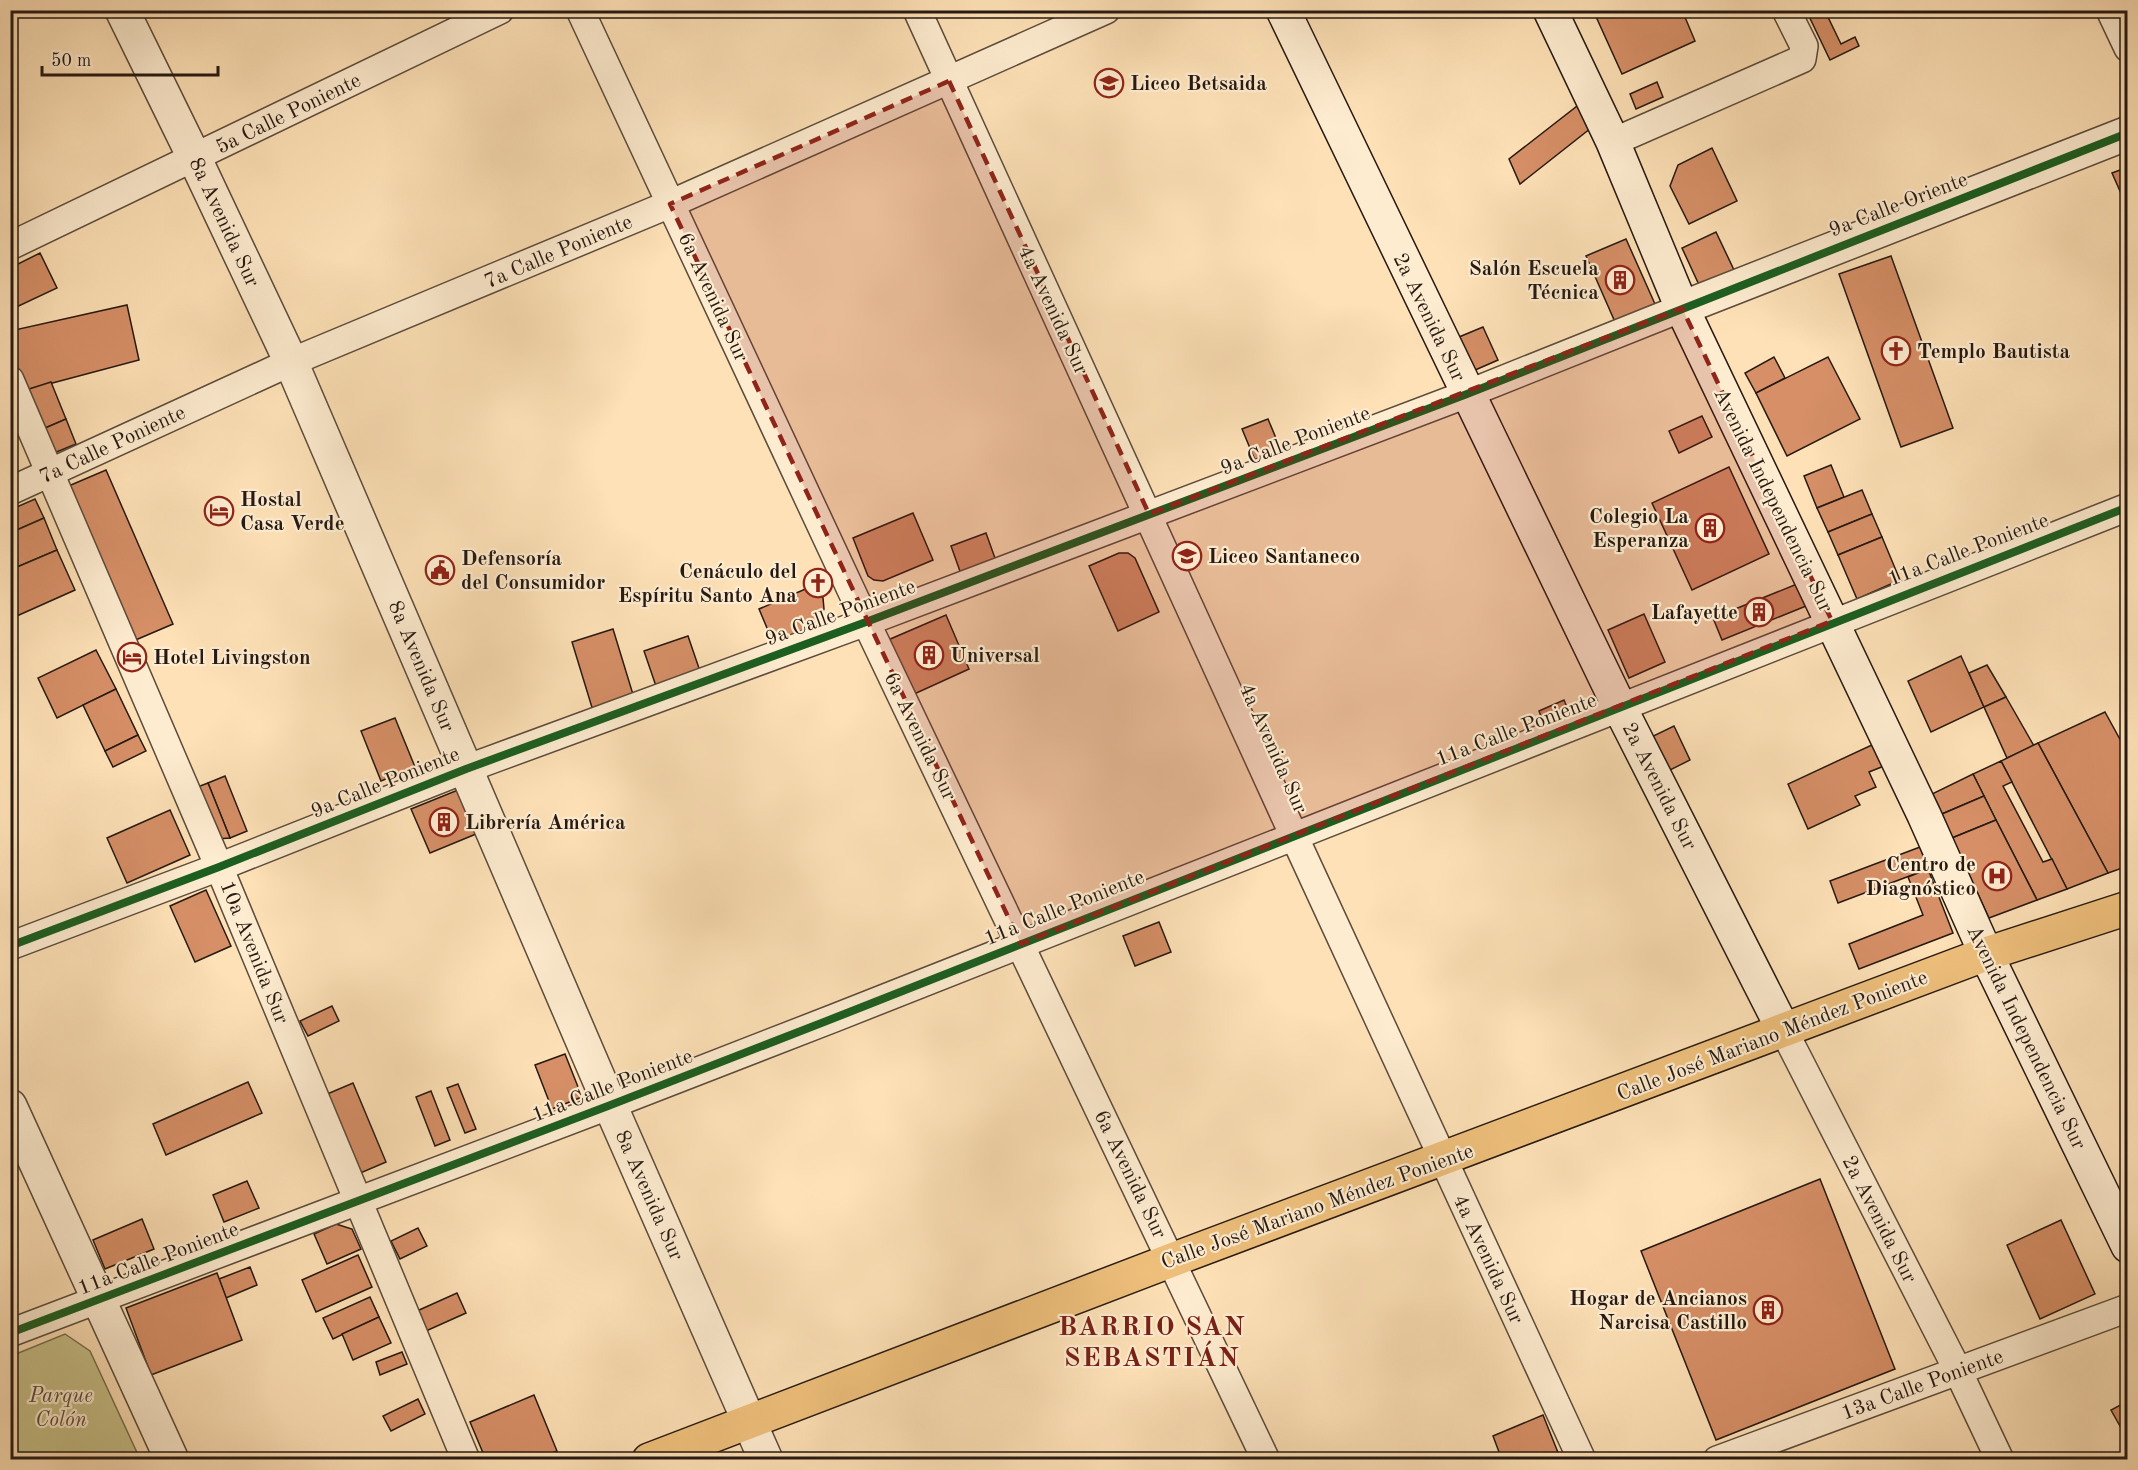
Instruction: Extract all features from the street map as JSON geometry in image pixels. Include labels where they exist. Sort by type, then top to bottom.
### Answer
[{"type":"main road","name":"8a Avenida Sur","points":[[122,10],[291,362],[765,1460]]},
{"type":"main road","name":"2a Avenida Sur","points":[[1283,10],[1620,708],[1784,1031]]},
{"type":"main road","name":"Avenida Independencia Sur","points":[[1550,10],[1613,142],[1682,308],[1924,814],[1986,954],[2127,1246]]},
{"type":"main road","name":"9a Calle Oriente","points":[[1682,308],[2127,133]]},
{"type":"main road","name":"Calle José Mariano Méndez Poniente","points":[[649,1460],[749,1420],[1986,954],[2127,908]]},
{"type":"main road","points":[[10,1106],[172,1460]]},
{"type":"street","name":"5a Calle Poniente","points":[[10,246],[195,159],[500,10]]},
{"type":"street","name":"6a Avenida Sur","points":[[580,10],[866,622],[1266,1460]]},
{"type":"street","name":"4a Avenida Sur","points":[[917,10],[1582,1460]]},
{"type":"street","name":"7a Calle Poniente","points":[[10,491],[291,362],[670,204],[1106,10]]},
{"type":"street","points":[[1613,142],[1802,59],[1804,46],[1786,10]]},
{"type":"street","points":[[2110,10],[2127,48]]},
{"type":"street","name":"9a Calle Poniente","points":[[10,946],[219,867],[466,769],[866,622],[1467,394],[1682,308]]},
{"type":"street","name":"10a Avenida Sur","points":[[10,380],[219,867],[466,1460]]},
{"type":"street","name":"11a Calle Poniente","points":[[10,1333],[610,1105],[1620,708],[1832,621],[2127,507]]},
{"type":"street","name":"2a Avenida Sur","points":[[1784,1031],[1958,1371],[2000,1460]]},
{"type":"street","name":"13a Calle Poniente","points":[[1717,1460],[2127,1308]]},
{"type":"highlighted area","points":[[949,81],[1149,514],[1682,308],[1832,621],[1021,944],[670,204]]},
{"type":"green space","name":"Parque Colón","points":[[65,1334],[90,1351],[140,1459],[11,1459],[11,1356]]},
{"type":"building","points":[[1593,10],[1682,10],[1695,41],[1622,74]]},
{"type":"building","points":[[1806,10],[1836,10],[1827,15],[1841,44],[1855,37],[1859,46],[1830,60]]},
{"type":"building","points":[[1657,82],[1663,97],[1636,109],[1630,94]]},
{"type":"building","points":[[1581,103],[1591,128],[1520,184],[1509,159]]},
{"type":"building","points":[[1712,148],[1737,201],[1689,224],[1670,186],[1678,165]]},
{"type":"building","points":[[2128,167],[2128,199],[2124,200],[2112,173]]},
{"type":"building","points":[[10,206],[16,218],[10,220]]},
{"type":"building","points":[[1716,232],[1734,270],[1700,287],[1682,248]]},
{"type":"building","name":"Salón Escuela Técnica","points":[[1626,239],[1655,304],[1615,322],[1586,256]]},
{"type":"building","points":[[40,253],[57,288],[10,310],[10,268]]},
{"type":"building","name":"Templo Bautista","points":[[1891,256],[1953,428],[1901,447],[1839,274]]},
{"type":"building","points":[[127,305],[139,360],[26,390],[10,356],[10,331]]},
{"type":"building","points":[[1483,327],[1498,360],[1473,371],[1459,337]]},
{"type":"building","points":[[1774,357],[1785,378],[1756,393],[1745,373]]},
{"type":"building","points":[[1828,357],[1860,419],[1787,456],[1756,393]]},
{"type":"building","points":[[51,382],[66,419],[43,429],[26,390]]},
{"type":"building","points":[[1702,416],[1712,437],[1679,453],[1669,431]]},
{"type":"building","points":[[66,419],[76,444],[54,453],[43,429]]},
{"type":"building","points":[[1268,419],[1283,455],[1257,465],[1242,429]]},
{"type":"building","points":[[1831,465],[1844,497],[1817,508],[1804,476]]},
{"type":"building","name":"Colegio La Esperanza","points":[[1729,467],[1769,554],[1692,590],[1652,503]]},
{"type":"building","points":[[106,470],[173,624],[131,642],[64,488]]},
{"type":"building","points":[[1862,490],[1872,514],[1828,532],[1817,508]]},
{"type":"building","points":[[35,499],[44,518],[10,533],[10,510]]},
{"type":"building","points":[[913,513],[933,560],[883,581],[874,580],[868,576],[853,538]]},
{"type":"building","points":[[1872,514],[1882,537],[1838,555],[1828,532]]},
{"type":"building","points":[[44,518],[57,550],[10,570],[10,533]]},
{"type":"building","points":[[986,533],[996,561],[961,574],[951,546]]},
{"type":"building","points":[[1882,537],[1900,580],[1857,599],[1838,555]]},
{"type":"building","points":[[57,550],[75,590],[10,619],[10,570]]},
{"type":"building","points":[[1119,553],[1128,553],[1135,558],[1159,612],[1118,631],[1089,566]]},
{"type":"building","points":[[817,584],[823,598],[824,609],[815,628],[775,647],[759,609]]},
{"type":"building","name":"Lafayette","points":[[1797,584],[1806,606],[1722,640],[1713,618]]},
{"type":"building","points":[[1644,614],[1665,662],[1629,678],[1608,630]]},
{"type":"building","name":"Universal","points":[[946,615],[969,669],[912,695],[888,640]]},
{"type":"building","points":[[613,629],[635,701],[594,714],[572,642]]},
{"type":"building","points":[[688,636],[701,674],[657,689],[644,651]]},
{"type":"building","points":[[96,650],[116,689],[57,718],[38,678]]},
{"type":"building","points":[[1961,656],[1984,707],[1931,732],[1908,681]]},
{"type":"building","points":[[1987,665],[2006,697],[1984,707],[1969,673]]},
{"type":"building","points":[[116,689],[138,735],[105,751],[83,705]]},
{"type":"building","points":[[2006,697],[2034,746],[2007,758],[1984,707]]},
{"type":"building","points":[[1564,700],[1572,720],[1546,730],[1539,711]]},
{"type":"building","points":[[2105,712],[2128,754],[2128,866],[2108,873],[2038,743]]},
{"type":"building","points":[[395,718],[415,767],[381,781],[361,731]]},
{"type":"building","points":[[1674,726],[1690,760],[1662,774],[1645,740]]},
{"type":"building","points":[[138,735],[146,751],[113,767],[105,751]]},
{"type":"building","points":[[2038,743],[2108,873],[2067,889],[2001,761]]},
{"type":"building","points":[[1874,744],[1884,766],[1869,772],[1876,787],[1855,796],[1860,805],[1808,829],[1788,784]]},
{"type":"building","points":[[2001,761],[2012,782],[2003,786],[2043,862],[2052,859],[2067,889],[2037,900],[1973,774]]},
{"type":"building","points":[[1973,774],[1984,796],[1942,814],[1932,794]]},
{"type":"building","points":[[225,776],[247,831],[230,838],[208,783]]},
{"type":"building","points":[[208,783],[230,838],[216,839],[195,788]]},
{"type":"building","name":"Librería América","points":[[458,790],[476,834],[430,853],[411,809]]},
{"type":"building","points":[[1984,796],[1996,820],[1952,838],[1942,814]]},
{"type":"building","points":[[170,810],[190,855],[127,883],[107,838]]},
{"type":"building","name":"Centro de Diagnóstico","points":[[1996,820],[2037,900],[1989,918],[1952,838]]},
{"type":"building","points":[[1920,847],[1928,869],[1838,903],[1830,881]]},
{"type":"building","points":[[1928,869],[1953,933],[1859,969],[1849,944],[1923,915],[1908,877]]},
{"type":"building","points":[[206,890],[231,946],[195,962],[170,906]]},
{"type":"building","points":[[1159,922],[1171,952],[1135,966],[1123,936]]},
{"type":"building","points":[[332,1006],[339,1021],[308,1036],[300,1021]]},
{"type":"building","points":[[565,1054],[582,1097],[552,1109],[535,1065]]},
{"type":"building","points":[[248,1082],[262,1113],[166,1155],[153,1124]]},
{"type":"building","points":[[353,1083],[386,1162],[358,1174],[325,1095]]},
{"type":"building","points":[[458,1084],[476,1129],[465,1133],[447,1088]]},
{"type":"building","points":[[431,1091],[450,1140],[435,1146],[416,1097]]},
{"type":"building","name":"Hogar de Ancianos Narcisa Castillo","points":[[1820,1179],[1895,1369],[1716,1440],[1641,1251]]},
{"type":"building","points":[[247,1181],[259,1208],[224,1222],[213,1195]]},
{"type":"building","points":[[142,1219],[154,1249],[105,1269],[93,1240]]},
{"type":"building","points":[[2061,1220],[2095,1294],[2040,1319],[2007,1245]]},
{"type":"building","points":[[336,1224],[352,1229],[361,1249],[327,1264],[314,1234]]},
{"type":"building","points":[[418,1228],[427,1246],[400,1259],[391,1241]]},
{"type":"building","points":[[358,1255],[372,1287],[316,1312],[302,1280]]},
{"type":"building","points":[[250,1267],[257,1285],[226,1298],[219,1279]]},
{"type":"building","points":[[217,1273],[242,1340],[151,1375],[126,1308]]},
{"type":"building","points":[[457,1293],[466,1313],[426,1331],[417,1311]]},
{"type":"building","points":[[370,1297],[379,1317],[333,1339],[323,1318]]},
{"type":"building","points":[[379,1317],[391,1343],[353,1360],[342,1334]]},
{"type":"building","points":[[402,1352],[407,1364],[380,1375],[376,1362]]},
{"type":"building","points":[[534,1395],[557,1451],[535,1460],[486,1460],[470,1422]]},
{"type":"building","points":[[418,1399],[425,1414],[391,1431],[383,1416]]},
{"type":"building","points":[[2128,1401],[2128,1433],[2125,1435],[2111,1410]]},
{"type":"building","points":[[1543,1415],[1561,1460],[1502,1460],[1493,1436]]},
{"type":"cycle path","points":[[10,946],[219,867],[466,769],[866,622],[1467,394],[2128,133]]},
{"type":"cycle path","points":[[10,1333],[798,1032],[2128,507]]},
{"type":"place","name":"Liceo Betsaida","points":[[1109,83]]},
{"type":"place","name":"Salón Escuela Técnica","points":[[1620,280]]},
{"type":"place","name":"Templo Bautista","points":[[1896,351]]},
{"type":"place","name":"Hostal Casa Verde","points":[[219,511]]},
{"type":"place","name":"Colegio La Esperanza","points":[[1710,528]]},
{"type":"place","name":"Liceo Santaneco","points":[[1187,556]]},
{"type":"place","name":"Defensoría del Consumidor","points":[[440,570]]},
{"type":"place","name":"Cenáculo del Espíritu Santo Ana","points":[[818,583]]},
{"type":"place","name":"Lafayette","points":[[1759,612]]},
{"type":"place","name":"Universal","points":[[929,655]]},
{"type":"place","name":"Hotel Livingston","points":[[132,657]]},
{"type":"place","name":"Librería América","points":[[444,822]]},
{"type":"place","name":"Centro de Diagnóstico","points":[[1997,876]]},
{"type":"place","name":"Hogar de Ancianos Narcisa Castillo","points":[[1768,1310]]},
{"type":"district","name":"BARRIO SAN SEBASTIÁN","points":[[1152,1342]]}]
